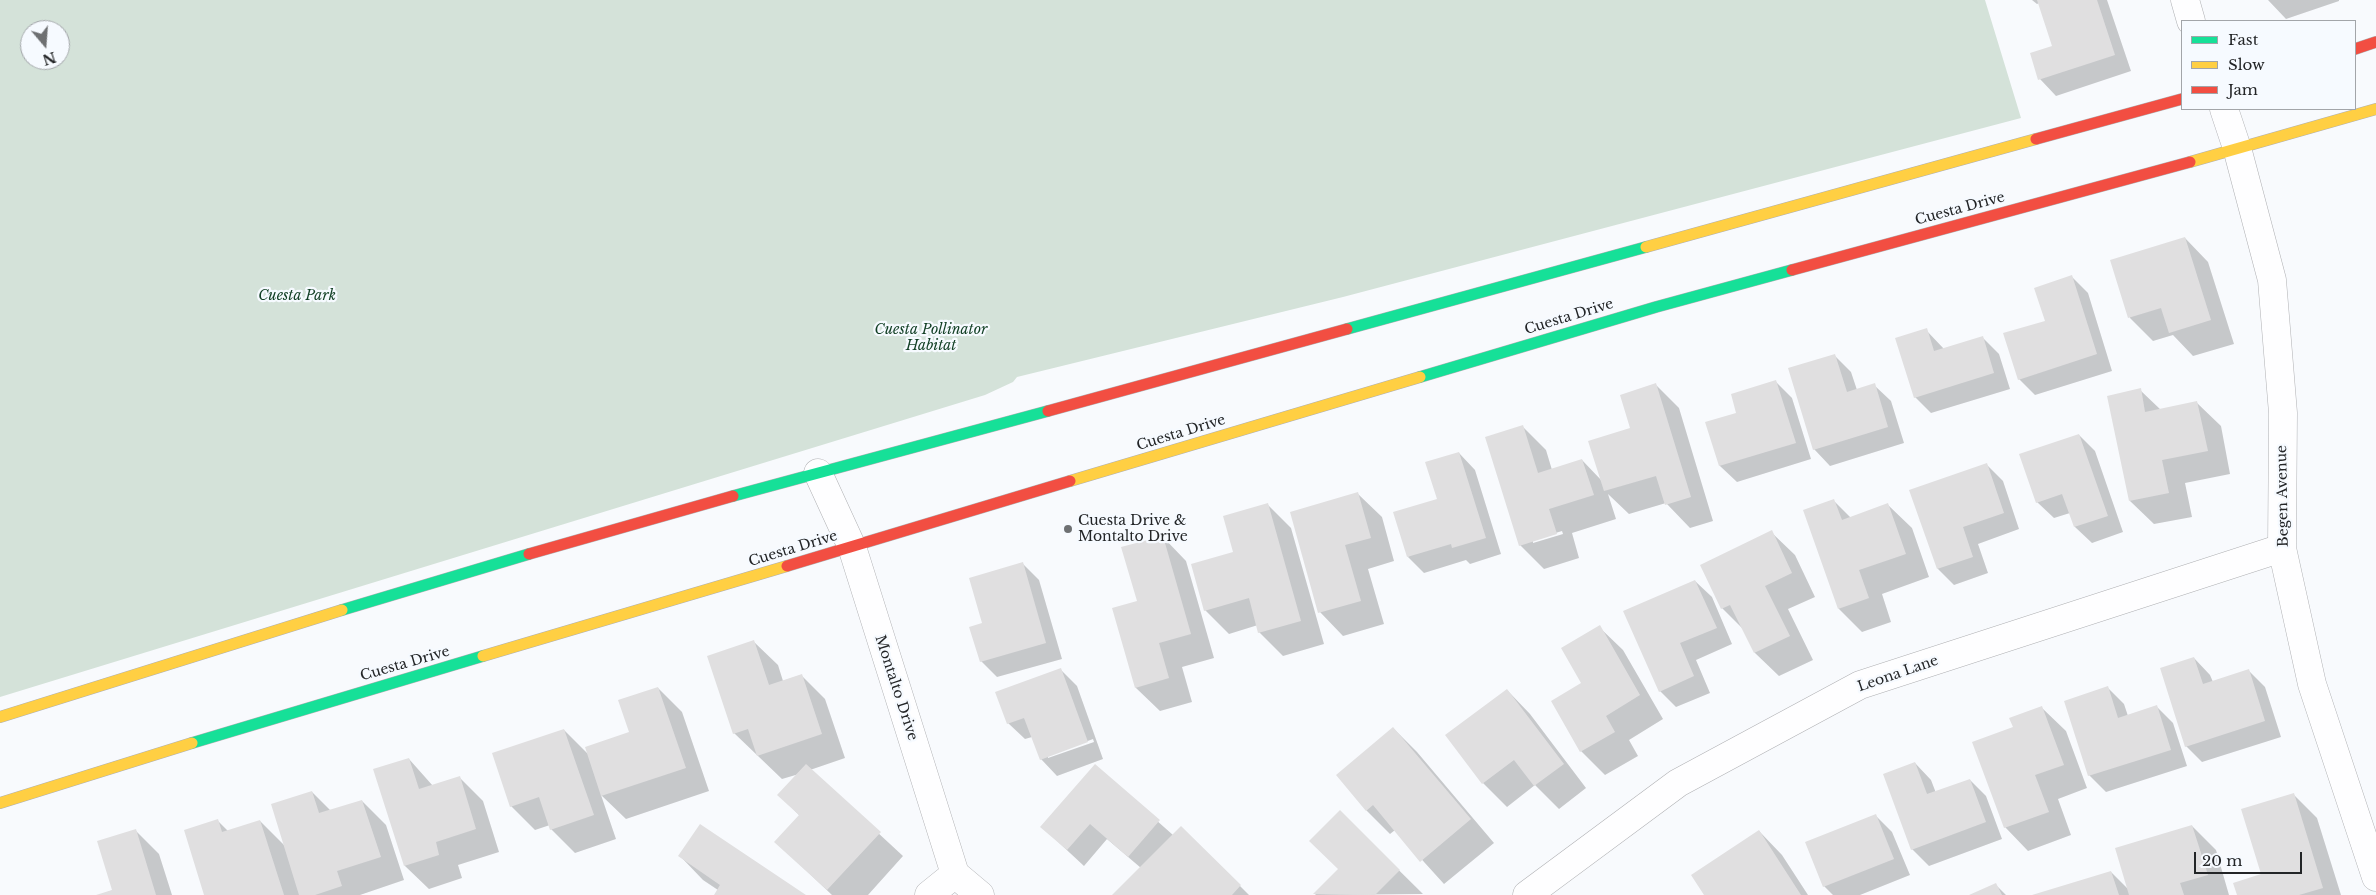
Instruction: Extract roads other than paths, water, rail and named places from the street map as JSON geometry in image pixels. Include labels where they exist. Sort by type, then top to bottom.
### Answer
[{"type":"main road","points":[[2356,49],[2376,42]]},
{"type":"main road","points":[[0,717],[448,577],[818,473],[2181,99]]},
{"type":"main road","name":"Cuesta Drive","points":[[0,803],[234,730],[1646,310],[2376,109]]},
{"type":"street","points":[[2185,0],[2191,20]]},
{"type":"street","name":"Begen Avenue","points":[[2224,110],[2237,148],[2272,280],[2283,412],[2282,548],[2312,684],[2376,877]]},
{"type":"street","name":"Montalto Drive","points":[[818,473],[852,546],[955,874]]},
{"type":"street","name":"Leona Lane","points":[[1527,895],[1678,783],[1860,685],[2282,548]]},
{"type":"street","points":[[929,895],[955,874],[980,895]]},
{"type":"place","name":"Cuesta Drive & Montalto Drive","points":[[1068,529]]},
{"type":"park label","name":"Cuesta Park","points":[[297,296]]},
{"type":"park label","name":"Cuesta Pollinator Habitat","points":[[931,338]]}]
